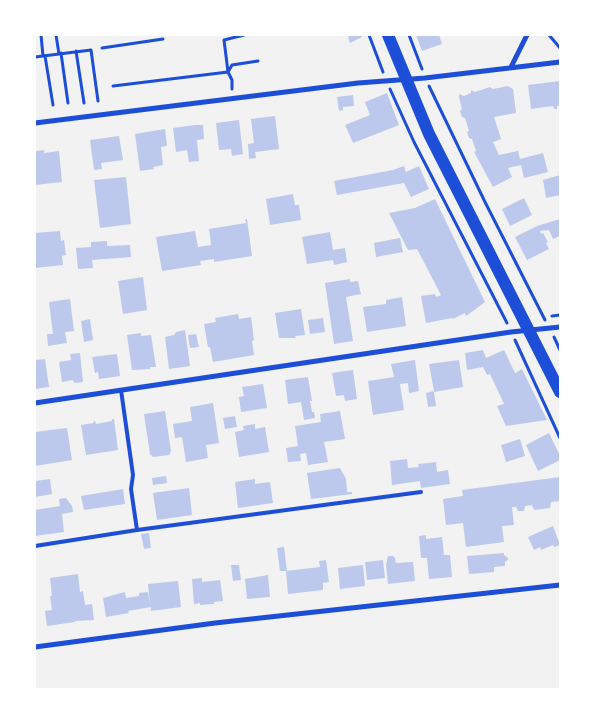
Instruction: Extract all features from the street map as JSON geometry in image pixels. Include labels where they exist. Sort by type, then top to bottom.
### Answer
[{"type":"main road","points":[[388,35],[429,134],[560,392]]},
{"type":"street","points":[[511,67],[526,35]]},
{"type":"street","points":[[35,123],[386,80],[425,78],[560,62]]},
{"type":"street","points":[[35,403],[511,332],[560,327]]},
{"type":"street","points":[[35,646],[215,623],[560,585]]},
{"type":"lane","points":[[121,390],[134,475],[131,489],[137,530]]},
{"type":"lane","points":[[35,546],[137,530],[421,492]]},
{"type":"path","points":[[41,35],[53,105]]},
{"type":"path","points":[[56,35],[68,103]]},
{"type":"path","points":[[233,99],[232,80],[228,72],[224,40],[244,35]]},
{"type":"path","points":[[369,35],[386,80],[414,142],[511,332],[560,438]]},
{"type":"path","points":[[409,35],[425,78],[560,350]]},
{"type":"path","points":[[549,35],[560,48]]},
{"type":"path","points":[[102,48],[163,39]]},
{"type":"path","points":[[35,58],[92,50],[98,102]]},
{"type":"path","points":[[76,52],[84,103]]},
{"type":"path","points":[[228,72],[232,65],[258,61]]},
{"type":"path","points":[[113,86],[228,72]]},
{"type":"path","points":[[544,317],[560,314]]},
{"type":"building","points":[[361,35],[362,37],[350,43],[348,37]]},
{"type":"building","points":[[416,35],[439,35],[442,44],[422,51]]},
{"type":"building","points":[[560,81],[560,105],[557,106],[557,109],[554,109],[553,106],[531,109],[528,85]]},
{"type":"building","points":[[508,86],[513,89],[516,113],[494,117],[501,139],[493,142],[499,155],[518,151],[520,159],[543,153],[548,172],[524,178],[521,165],[508,168],[512,177],[493,187],[474,152],[476,151],[472,139],[469,138],[467,132],[469,131],[465,118],[462,117],[460,111],[462,109],[459,94],[464,96],[471,93],[471,90],[475,92],[490,87],[493,89]]},
{"type":"building","points":[[387,93],[399,125],[353,143],[345,125],[370,115],[365,102]]},
{"type":"building","points":[[353,95],[354,106],[343,107],[343,110],[339,111],[337,97]]},
{"type":"building","points":[[275,116],[279,149],[255,152],[256,158],[249,159],[248,144],[254,143],[251,119]]},
{"type":"building","points":[[239,120],[243,154],[232,156],[231,149],[219,150],[216,123]]},
{"type":"building","points":[[203,125],[204,139],[197,140],[199,161],[189,162],[187,150],[176,152],[173,128]]},
{"type":"building","points":[[165,129],[167,146],[161,147],[163,165],[153,167],[154,169],[140,171],[135,134]]},
{"type":"building","points":[[119,136],[123,160],[101,163],[102,169],[94,170],[90,140]]},
{"type":"building","points":[[44,150],[44,153],[59,151],[62,182],[35,185],[35,154],[36,151]]},
{"type":"building","points":[[404,166],[406,172],[419,166],[429,189],[411,197],[404,183],[337,195],[334,181],[393,170]]},
{"type":"building","points":[[560,175],[560,195],[546,198],[543,180]]},
{"type":"building","points":[[126,177],[131,224],[100,228],[94,180]]},
{"type":"building","points":[[293,194],[295,205],[299,205],[301,220],[270,225],[266,199]]},
{"type":"building","points":[[524,198],[532,215],[510,226],[502,209]]},
{"type":"building","points":[[435,199],[485,302],[466,316],[465,313],[453,319],[426,323],[421,296],[435,294],[436,297],[441,295],[417,249],[408,250],[389,213],[415,208]]},
{"type":"building","points":[[245,219],[247,219],[252,256],[214,262],[214,259],[200,261],[201,265],[162,271],[156,237],[195,231],[198,247],[211,245],[209,229],[246,223]]},
{"type":"building","points":[[560,219],[560,236],[553,239],[549,230],[540,231],[548,242],[546,243],[549,249],[527,260],[515,237],[537,226]]},
{"type":"building","points":[[60,231],[61,241],[64,240],[66,255],[62,256],[63,265],[35,268],[35,233]]},
{"type":"building","points":[[330,232],[333,250],[345,248],[347,262],[334,265],[333,260],[307,264],[302,237]]},
{"type":"building","points":[[400,238],[403,252],[376,257],[374,243]]},
{"type":"building","points":[[107,241],[107,246],[130,245],[131,257],[92,260],[93,268],[78,269],[76,248],[91,247],[91,242]]},
{"type":"building","points":[[143,277],[147,310],[123,314],[118,281]]},
{"type":"building","points":[[350,279],[350,282],[358,281],[361,294],[346,297],[353,341],[334,344],[325,283]]},
{"type":"building","points":[[402,297],[406,326],[367,332],[363,307],[386,304],[386,300]]},
{"type":"building","points":[[70,299],[74,331],[65,332],[67,343],[48,346],[47,334],[53,334],[49,302]]},
{"type":"building","points":[[301,309],[305,335],[295,336],[296,338],[279,338],[275,313]]},
{"type":"building","points":[[238,314],[239,319],[251,317],[254,355],[213,362],[204,324],[216,322],[215,318]]},
{"type":"building","points":[[323,318],[325,332],[310,334],[308,320]]},
{"type":"building","points":[[90,319],[93,340],[84,342],[81,321]]},
{"type":"building","points":[[185,330],[190,366],[169,369],[165,337]]},
{"type":"building","points":[[141,333],[141,336],[151,335],[156,367],[132,370],[127,335]]},
{"type":"building","points":[[196,334],[199,347],[190,348],[188,335]]},
{"type":"building","points":[[483,350],[486,358],[504,350],[515,373],[522,369],[547,420],[506,426],[497,406],[504,404],[490,374],[487,375],[483,367],[467,370],[465,353]]},
{"type":"building","points":[[80,353],[83,382],[74,383],[73,380],[62,382],[59,362],[71,360],[70,354]]},
{"type":"building","points":[[117,354],[120,376],[99,379],[98,372],[95,373],[92,357]]},
{"type":"building","points":[[45,359],[49,387],[35,389],[35,360]]},
{"type":"building","points":[[415,360],[419,391],[409,393],[408,383],[400,384],[404,410],[373,415],[368,381],[394,377],[391,364]]},
{"type":"building","points":[[459,360],[463,387],[434,392],[436,406],[428,407],[426,393],[434,391],[429,364]]},
{"type":"building","points":[[353,370],[357,399],[345,401],[344,395],[336,396],[332,373]]},
{"type":"building","points":[[308,377],[312,401],[310,401],[315,418],[304,420],[301,402],[288,404],[285,380]]},
{"type":"building","points":[[263,384],[267,408],[241,412],[239,397],[244,396],[242,387]]},
{"type":"building","points":[[213,403],[219,443],[206,445],[208,458],[186,462],[182,437],[175,438],[173,424],[192,421],[190,407]]},
{"type":"building","points":[[165,411],[171,451],[169,455],[153,457],[150,454],[144,414]]},
{"type":"building","points":[[340,411],[345,439],[324,442],[328,462],[308,465],[306,453],[300,454],[301,461],[288,462],[286,448],[298,446],[295,426],[321,422],[320,414]]},
{"type":"building","points":[[235,416],[237,427],[225,429],[223,418]]},
{"type":"building","points":[[114,419],[118,450],[86,455],[81,425],[94,423],[95,421],[96,424],[112,421]]},
{"type":"building","points":[[255,424],[255,429],[265,427],[269,452],[239,457],[235,432],[244,430],[243,426]]},
{"type":"building","points":[[67,428],[72,460],[35,466],[35,432]]},
{"type":"building","points":[[549,433],[560,456],[560,460],[538,471],[526,445]]},
{"type":"building","points":[[520,439],[525,456],[506,462],[501,445]]},
{"type":"building","points":[[407,459],[408,468],[419,467],[418,464],[436,462],[437,472],[448,470],[450,484],[421,488],[420,481],[392,485],[390,461]]},
{"type":"building","points":[[340,468],[346,479],[347,492],[352,492],[352,494],[311,499],[307,473]]},
{"type":"building","points":[[166,476],[167,483],[153,485],[152,478]]},
{"type":"building","points":[[560,477],[560,501],[551,502],[550,508],[535,510],[532,505],[525,506],[524,511],[518,511],[516,507],[512,507],[514,525],[502,526],[504,542],[466,547],[463,523],[446,525],[443,499],[463,496],[462,490]]},
{"type":"building","points":[[50,479],[52,494],[35,497],[35,481]]},
{"type":"building","points":[[255,479],[255,484],[270,482],[273,503],[238,508],[235,482]]},
{"type":"building","points":[[189,488],[192,515],[157,520],[153,493]]},
{"type":"building","points":[[123,489],[125,504],[84,510],[81,496]]},
{"type":"building","points":[[66,498],[72,506],[73,512],[62,514],[64,532],[35,536],[35,510],[60,506],[59,499]]},
{"type":"building","points":[[553,526],[560,545],[554,547],[553,545],[541,550],[540,547],[534,550],[528,537]]},
{"type":"building","points":[[149,533],[151,548],[144,549],[141,534]]},
{"type":"building","points":[[426,535],[426,539],[442,537],[444,555],[450,555],[452,577],[429,579],[427,558],[421,558],[419,536]]},
{"type":"building","points":[[284,547],[287,571],[280,571],[277,548]]},
{"type":"building","points":[[504,553],[508,558],[505,566],[494,567],[494,572],[469,574],[467,556]]},
{"type":"building","points":[[388,556],[393,556],[396,563],[413,562],[415,581],[388,584],[386,565]]},
{"type":"building","points":[[326,560],[329,582],[323,583],[323,590],[288,594],[286,571],[320,567],[319,561]]},
{"type":"building","points":[[383,560],[385,578],[367,580],[365,562]]},
{"type":"building","points":[[231,565],[239,565],[241,580],[233,581]]},
{"type":"building","points":[[363,565],[365,586],[340,589],[338,568]]},
{"type":"building","points":[[78,574],[80,592],[83,591],[85,605],[92,604],[94,620],[47,626],[45,611],[52,610],[50,578]]},
{"type":"building","points":[[268,575],[270,597],[247,599],[245,579]]},
{"type":"building","points":[[202,578],[202,582],[220,580],[223,601],[214,602],[214,604],[194,604],[192,579]]},
{"type":"building","points":[[178,581],[181,607],[151,611],[151,607],[106,617],[103,598],[125,592],[126,598],[148,592],[150,605],[148,584]]}]
